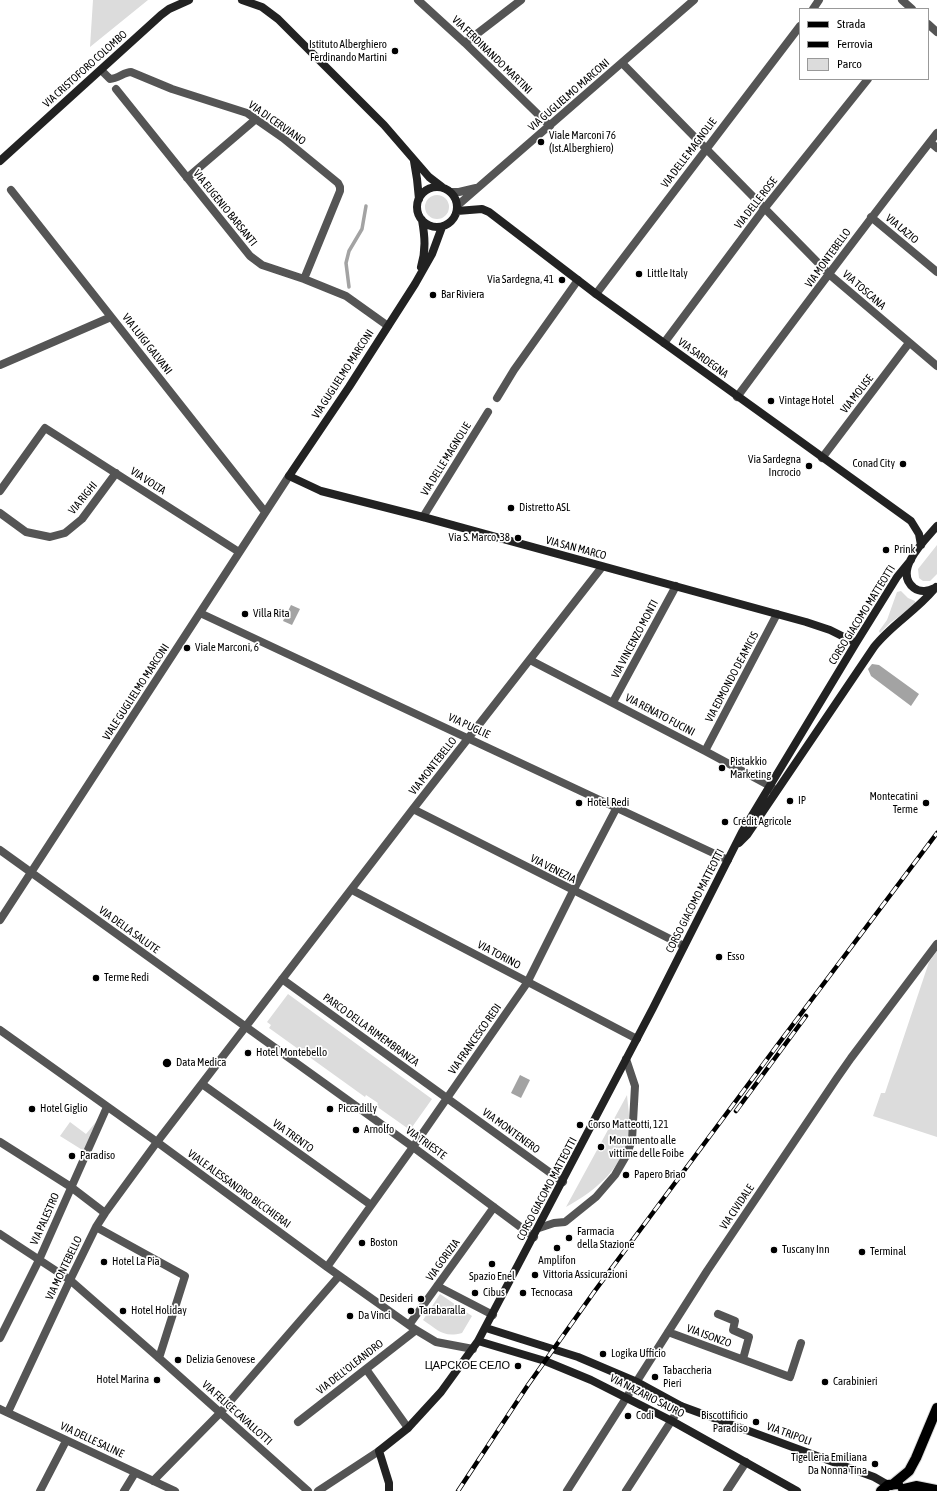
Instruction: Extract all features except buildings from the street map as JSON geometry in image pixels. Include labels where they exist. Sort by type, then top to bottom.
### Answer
[{"type":"main road","name":"VIA CRISTOFORO COLOMBO","points":[[0,161],[161,15],[169,9],[188,0]]},
{"type":"main road","points":[[242,0],[262,7],[278,19],[384,125],[429,177],[451,192],[456,198],[457,208]]},
{"type":"main road","points":[[414,160],[419,199]]},
{"type":"main road","points":[[419,199],[422,193],[428,189],[442,187]]},
{"type":"main road","name":"VIA GUGLIELMO MARCONI","points":[[415,284],[424,258],[426,246],[422,220],[417,210],[419,199]]},
{"type":"main road","name":"VIA SARDEGNA","points":[[457,208],[486,210],[596,294],[911,521],[919,534],[921,545]]},
{"type":"main road","name":"VIA GUGLIELMO MARCONI","points":[[289,476],[415,284],[432,254],[442,227],[452,221],[457,208]]},
{"type":"main road","points":[[422,220],[431,226],[442,227]]},
{"type":"main road","name":"VIA SAN MARCO","points":[[289,476],[321,491],[423,517],[777,614],[830,630],[856,643]]},
{"type":"main road","name":"CORSO GIACOMO MATTEOTTI","points":[[379,1451],[408,1428],[441,1392],[473,1349],[486,1328],[637,1039],[742,832],[897,577],[937,526]]},
{"type":"main road","points":[[911,560],[906,572],[910,584],[916,589],[922,591],[936,586]]},
{"type":"main road","name":"CORSO GIACOMO MATTEOTTI","points":[[735,848],[747,835],[874,647],[926,599],[936,586]]},
{"type":"main road","name":"VIA NAZARIO SAURO","points":[[486,1328],[578,1357],[637,1382],[681,1406]]},
{"type":"main road","name":"VIA NAZARIO SAURO","points":[[478,1341],[545,1361],[591,1380],[672,1421],[797,1491]]},
{"type":"main road","name":"VIA TRIPOLI","points":[[681,1406],[874,1477],[887,1487]]},
{"type":"main road","points":[[887,1487],[909,1471],[937,1408]]},
{"type":"main road","points":[[379,1451],[389,1483],[389,1491]]},
{"type":"main road","points":[[887,1487],[898,1484],[904,1490],[916,1486],[937,1490]]},
{"type":"street","name":"VIA FERDINANDO MARTINI","points":[[418,0],[465,43],[550,126]]},
{"type":"street","points":[[465,43],[521,0]]},
{"type":"street","name":"VIA GUGLIELMO MARCONI","points":[[451,192],[460,192],[476,188],[550,126],[694,0]]},
{"type":"street","points":[[814,8],[820,0]]},
{"type":"street","points":[[902,0],[911,8]]},
{"type":"street","points":[[929,25],[937,32]]},
{"type":"street","name":"VIA DELLE MAGNOLIE","points":[[596,294],[799,27]]},
{"type":"street","name":"VIA TOSCANA","points":[[622,63],[830,275],[937,366]]},
{"type":"street","name":"VIA DI CERVIANO","points":[[101,70],[112,79],[127,72],[131,72],[172,89],[230,106],[247,113],[283,138],[329,175],[340,187],[340,191],[304,279]]},
{"type":"street","name":"VIA DELLE ROSE","points":[[664,343],[764,209],[867,80]]},
{"type":"street","name":"VIA EUGENIO BARSANTI","points":[[116,89],[250,256],[262,265],[304,279],[346,296],[388,326]]},
{"type":"street","points":[[187,178],[256,119]]},
{"type":"street","name":"VIA MONTEBELLO","points":[[737,396],[937,133]]},
{"type":"street","points":[[930,142],[937,148]]},
{"type":"street","points":[[457,208],[476,188]]},
{"type":"street","name":"VIA LUIGI GALVANI","points":[[11,190],[265,512]]},
{"type":"street","name":"VIA LAZIO","points":[[872,217],[937,272]]},
{"type":"street","points":[[497,398],[514,370],[578,280]]},
{"type":"street","points":[[0,365],[111,317]]},
{"type":"street","name":"VIA MOLISE","points":[[822,458],[909,343]]},
{"type":"street","name":"VIA DELLE MAGNOLIE","points":[[423,517],[488,412]]},
{"type":"street","name":"VIA VOLTA","points":[[0,491],[45,428],[239,552]]},
{"type":"street","name":"VIA RIGHI","points":[[0,513],[26,532],[50,537],[65,533],[82,519],[116,473]]},
{"type":"street","name":"VIALE GUGLIELMO MARCONI","points":[[0,920],[289,476]]},
{"type":"street","name":"VIA MONTEBELLO","points":[[4,1410],[96,1227],[105,1213],[157,1142],[282,979],[602,567]]},
{"type":"street","name":"VIA VINCENZO MONTI","points":[[613,702],[676,586]]},
{"type":"street","name":"VIA PUGLIE","points":[[200,613],[728,860]]},
{"type":"street","name":"VIA EDMONDO DE AMICIS","points":[[705,751],[777,614]]},
{"type":"street","name":"VIA RENATO FUCINI","points":[[530,660],[613,702],[770,786]]},
{"type":"street","points":[[770,786],[773,796]]},
{"type":"street","name":"VIA FRANCESCO REDI","points":[[327,1268],[527,982],[617,807]]},
{"type":"street","name":"VIA VENEZIA","points":[[413,809],[684,946]]},
{"type":"street","name":"VIA DELLA SALUTE","points":[[0,850],[246,1027]]},
{"type":"street","name":"VIA TORINO","points":[[352,890],[637,1039]]},
{"type":"street","name":"VIA CIVIDALE","points":[[567,1491],[707,1271],[851,1058],[937,944]]},
{"type":"street","name":"PARCO DELLA RIMEMBRANZA","points":[[282,979],[447,1098]]},
{"type":"street","name":"VIA TRIESTE","points":[[246,1027],[413,1147],[534,1237]]},
{"type":"street","name":"VIALE ALESSANDRO BICCHIERAI","points":[[0,1030],[157,1142],[327,1268],[412,1327],[436,1342],[473,1349]]},
{"type":"street","points":[[539,1228],[554,1223],[565,1222],[596,1197],[615,1175],[626,1156],[632,1140],[635,1086],[626,1059]]},
{"type":"street","name":"VIA TRENTO","points":[[202,1084],[371,1205]]},
{"type":"street","name":"VIA MONTENERO","points":[[447,1098],[563,1182]]},
{"type":"street","name":"VIA PALESTRO","points":[[0,1338],[39,1260],[107,1107]]},
{"type":"street","points":[[0,1142],[71,1188],[105,1213]]},
{"type":"street","name":"VIA GORIZIA","points":[[412,1327],[437,1286],[494,1207]]},
{"type":"street","points":[[96,1227],[185,1276],[160,1358]]},
{"type":"street","name":"VIA FELICE CAVALLOTTI","points":[[0,1234],[70,1280],[160,1358],[308,1491]]},
{"type":"street","points":[[153,1481],[220,1413],[339,1276]]},
{"type":"street","points":[[437,1286],[493,1315]]},
{"type":"street","name":"VIA ISONZO","points":[[718,1314],[735,1321],[732,1330],[749,1337],[743,1359]]},
{"type":"street","name":"VIA DELL'OLEANDRO","points":[[298,1422],[366,1369],[412,1327]]},
{"type":"street","name":"VIA ISONZO","points":[[668,1332],[790,1377],[801,1343]]},
{"type":"street","points":[[366,1369],[408,1428]]},
{"type":"street","points":[[626,1491],[681,1406]]},
{"type":"street","name":"VIA DELLE SALINE","points":[[4,1410],[66,1441],[175,1491]]},
{"type":"street","points":[[40,1491],[66,1441]]},
{"type":"street","name":"CORSO GIACOMO MATTEOTTI","points":[[318,1491],[379,1451]]},
{"type":"street","points":[[727,1491],[746,1462]]},
{"type":"street","points":[[124,1491],[135,1472]]},
{"type":"green space","points":[[93,0],[148,0],[90,47]]},
{"type":"green space","points":[[437,195],[446,198],[449,207],[446,216],[437,219],[428,216],[425,207],[428,198]]},
{"type":"green space","points":[[937,545],[937,574],[930,581],[923,581],[919,578],[918,569]]},
{"type":"green space","points":[[901,591],[908,598],[915,601],[915,605],[890,623],[880,633],[879,631],[887,620],[897,592]]},
{"type":"green space","points":[[937,951],[937,1137],[873,1116],[881,1093],[885,1093],[929,962]]},
{"type":"green space","points":[[288,994],[432,1099],[410,1130],[376,1106],[378,1103],[366,1095],[365,1097],[269,1028],[271,1025],[267,1022]]},
{"type":"green space","points":[[627,1095],[629,1129],[622,1155],[608,1176],[599,1185],[566,1207]]},
{"type":"green space","points":[[100,1117],[84,1151],[60,1136],[70,1122],[86,1134]]},
{"type":"green space","points":[[440,1294],[472,1316],[462,1333],[445,1334],[423,1320]]},
{"type":"shaded area","points":[[291,605],[300,609],[292,625],[283,621]]},
{"type":"shaded area","points":[[872,664],[879,665],[919,694],[911,706],[871,676],[868,669]]},
{"type":"shaded area","points":[[520,1075],[530,1080],[521,1098],[511,1093]]},
{"type":"waterway","points":[[349,287],[346,263],[349,251],[362,229],[366,206]]},
{"type":"railway","points":[[458,1491],[528,1385],[594,1292],[937,833]]},
{"type":"railway","points":[[736,1111],[806,1016]]},
{"type":"place","name":"Istituto Alberghiero Ferdinando Martini","points":[[395,51]]},
{"type":"place","name":"Viale Marconi 76 (Ist.Alberghiero)","points":[[541,142]]},
{"type":"place","name":"Little Italy","points":[[639,274]]},
{"type":"place","name":"Via Sardegna, 41","points":[[562,280]]},
{"type":"place","name":"Bar Riviera","points":[[433,295]]},
{"type":"place","name":"Vintage Hotel","points":[[771,401]]},
{"type":"place","name":"Conad City","points":[[903,464]]},
{"type":"place","name":"Via Sardegna Incrocio","points":[[809,466]]},
{"type":"place","name":"Distretto ASL","points":[[511,508]]},
{"type":"place","name":"Via S. Marco, 38","points":[[518,538]]},
{"type":"place","name":"Prink","points":[[886,550]]},
{"type":"place","name":"Villa Rita","points":[[245,614]]},
{"type":"place","name":"Viale Marconi, 6","points":[[187,648]]},
{"type":"place","name":"Pistakkio Marketing","points":[[722,768]]},
{"type":"place","name":"IP","points":[[790,801]]},
{"type":"place","name":"Hotel Redi","points":[[579,803]]},
{"type":"place","name":"Montecatini Terme","points":[[926,803]]},
{"type":"place","name":"Crédit Agricole","points":[[725,822]]},
{"type":"place","name":"Esso","points":[[719,957]]},
{"type":"place","name":"Terme Redi","points":[[96,978]]},
{"type":"place","name":"Hotel Montebello","points":[[248,1053]]},
{"type":"place","name":"Data Medica","points":[[167,1063]]},
{"type":"place","name":"Hotel Giglio","points":[[32,1109]]},
{"type":"place","name":"Piccadilly","points":[[330,1109]]},
{"type":"place","name":"Corso Matteotti, 121","points":[[580,1125]]},
{"type":"place","name":"Arnolfo","points":[[356,1130]]},
{"type":"place","name":"Monumento alle vittime delle Foibe","points":[[601,1147]]},
{"type":"place","name":"Paradiso","points":[[72,1156]]},
{"type":"place","name":"Papero Briao","points":[[626,1175]]},
{"type":"place","name":"Farmacia della Stazione","points":[[569,1238]]},
{"type":"place","name":"Boston","points":[[362,1243]]},
{"type":"place","name":"Amplifon","points":[[557,1248]]},
{"type":"place","name":"Tuscany Inn","points":[[774,1250]]},
{"type":"place","name":"Terminal","points":[[862,1252]]},
{"type":"place","name":"Hotel La Pia","points":[[104,1262]]},
{"type":"place","name":"Spazio Enel","points":[[492,1264]]},
{"type":"place","name":"Vittoria Assicurazioni","points":[[535,1275]]},
{"type":"place","name":"Cibus","points":[[475,1293]]},
{"type":"place","name":"Tecnocasa","points":[[523,1293]]},
{"type":"place","name":"Desideri","points":[[421,1299]]},
{"type":"place","name":"Hotel Holiday","points":[[123,1311]]},
{"type":"place","name":"Tarabaralla","points":[[411,1311]]},
{"type":"place","name":"Da Vinci","points":[[350,1316]]},
{"type":"place","name":"Logika Ufficio","points":[[603,1354]]},
{"type":"place","name":"Delizia Genovese","points":[[178,1360]]},
{"type":"place","name":"ЦАРСКОЕ СЕЛО","points":[[518,1366]]},
{"type":"place","name":"Tabaccheria Pieri","points":[[655,1377]]},
{"type":"place","name":"Hotel Marina","points":[[157,1380]]},
{"type":"place","name":"Carabinieri","points":[[825,1382]]},
{"type":"place","name":"Codi","points":[[628,1416]]},
{"type":"place","name":"Biscottificio Paradiso","points":[[756,1422]]},
{"type":"place","name":"Tigelleria Emiliana Da Nonna Tina","points":[[875,1464]]}]
